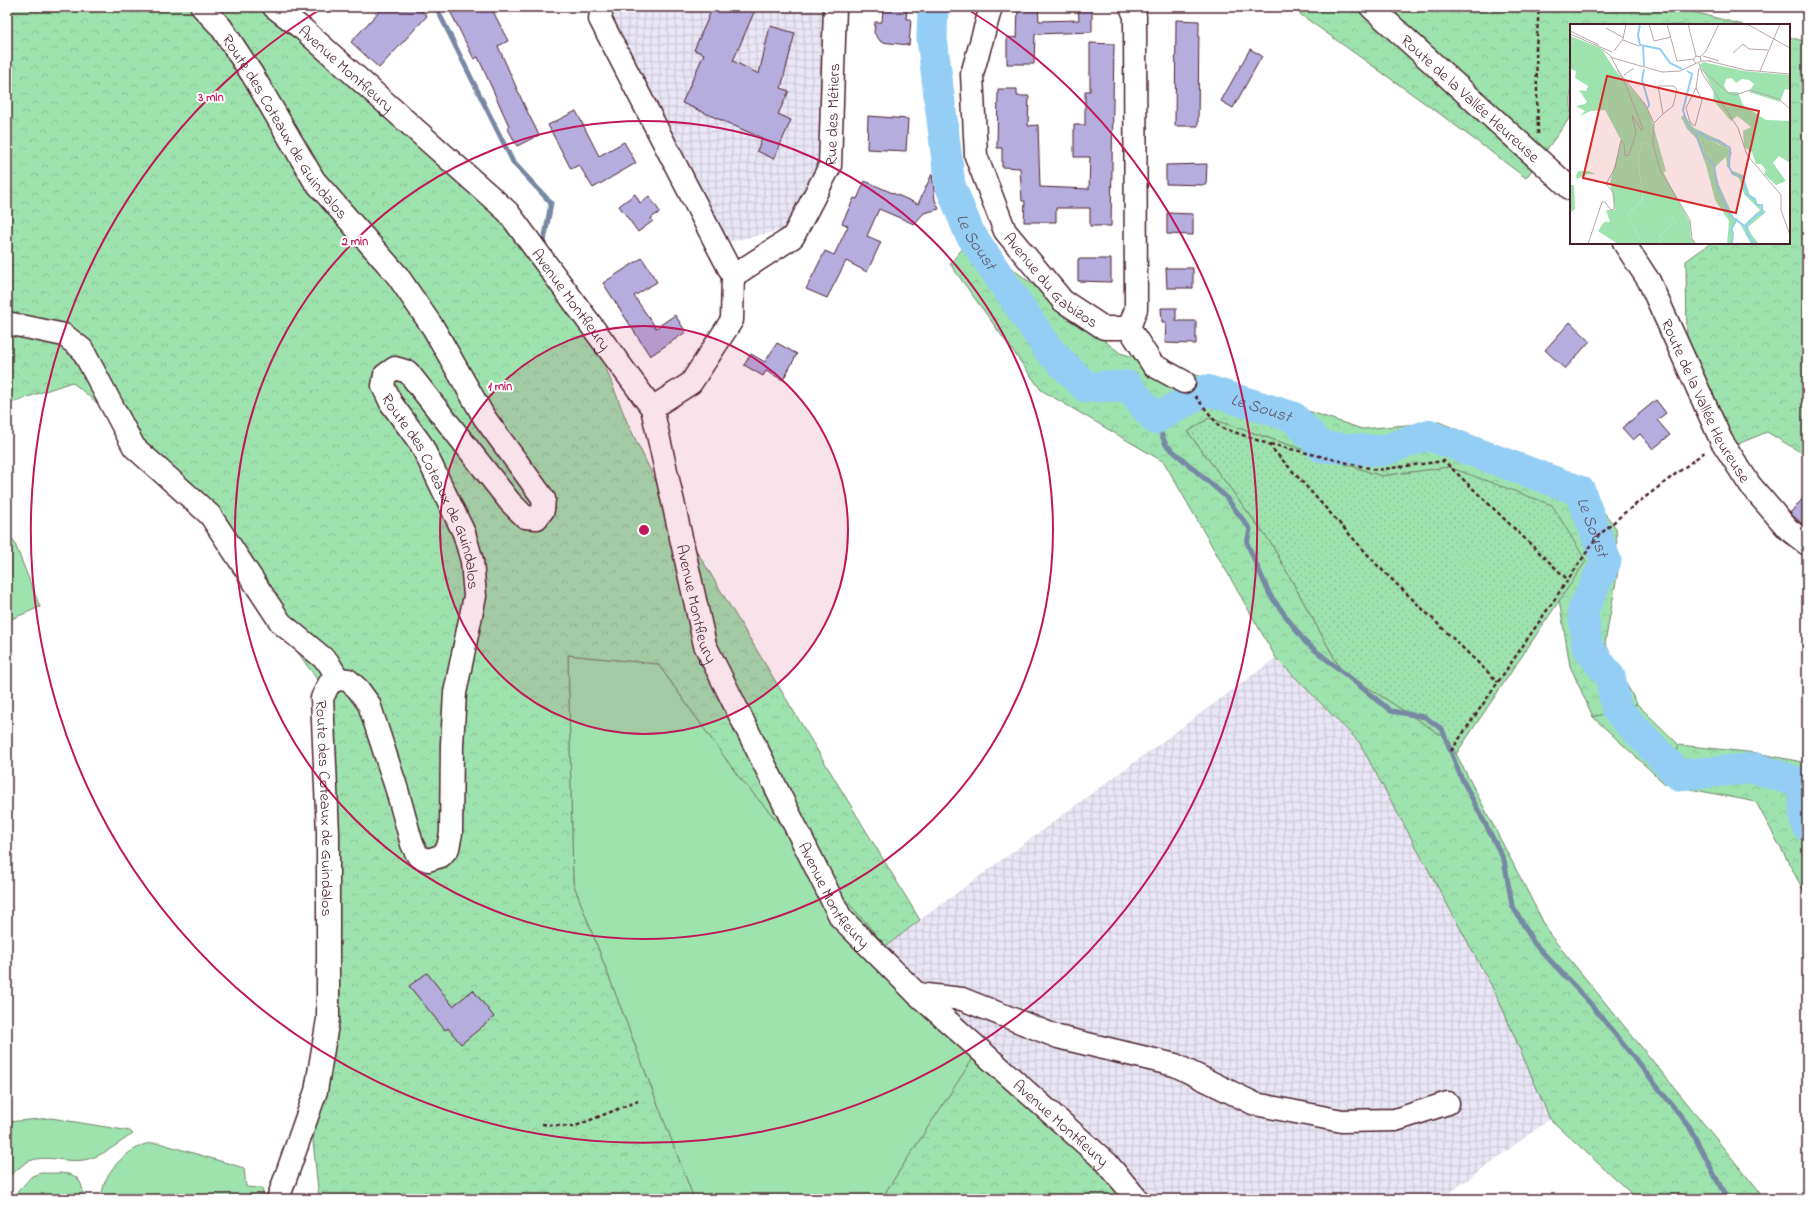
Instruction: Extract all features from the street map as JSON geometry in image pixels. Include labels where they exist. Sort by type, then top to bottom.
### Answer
[{"type":"street","name":"Route des Coteaux de Guindalos","points":[[202,7],[221,27],[252,74],[314,180],[397,275],[434,329],[484,417],[544,499],[544,510],[537,518],[525,517],[510,502],[408,372],[395,368],[385,375],[383,386],[391,403],[421,444],[464,533],[472,561],[475,596],[455,693],[452,744],[451,833],[448,848],[441,856],[428,860],[418,856],[412,844],[397,790],[369,704],[358,689],[348,680],[338,679],[329,684],[322,698],[328,833],[328,1019],[316,1091],[278,1199]]},
{"type":"street","name":"Avenue Montfleury","points":[[274,7],[304,30],[508,212],[652,408],[705,645],[841,918],[917,994],[1107,1163],[1137,1199]]},
{"type":"street","points":[[602,7],[600,19],[732,276],[732,320],[691,383],[652,408]]},
{"type":"street","name":"Rue des Métiers","points":[[732,276],[793,237],[830,166],[835,7]]},
{"type":"street","name":"Avenue du Gabizos","points":[[991,7],[972,74],[976,156],[1005,231],[1063,301],[1104,328],[1129,328]]},
{"type":"street","points":[[1131,7],[1135,16],[1136,309],[1129,328],[1153,365],[1184,382]]},
{"type":"street","name":"Route de la Vallée Heureuse","points":[[1371,7],[1570,188]]},
{"type":"street","name":"Route de la Vallée Heureuse","points":[[1625,244],[1649,280],[1721,440],[1750,485],[1788,528],[1807,544]]},
{"type":"street","points":[[7,323],[64,335],[82,349],[134,447],[210,515],[281,623],[328,662],[338,679]]},
{"type":"street","points":[[917,994],[962,999],[1058,1037],[1175,1066],[1255,1104],[1342,1121],[1395,1120],[1448,1103]]},
{"type":"path","points":[[1538,7],[1536,48],[1538,158]]},
{"type":"path","points":[[1208,412],[1220,427],[1268,444],[1377,470],[1444,461],[1568,580]]},
{"type":"path","points":[[1451,751],[1597,537],[1624,514],[1721,440]]},
{"type":"path","points":[[1268,444],[1378,566],[1498,682]]},
{"type":"path","points":[[542,1124],[573,1127],[638,1101]]},
{"type":"shaded area","points":[[614,7],[823,7],[818,171],[783,230],[728,242],[611,18]]},
{"type":"shaded area","points":[[1276,658],[1359,742],[1497,996],[1550,1119],[1441,1199],[1128,1199],[980,1048],[886,946]]},
{"type":"green space","points":[[7,7],[255,7],[286,25],[508,216],[585,315],[627,422],[661,492],[920,920],[886,946],[738,776],[658,664],[568,655],[573,883],[694,1199],[319,1199],[313,1141],[337,990],[323,688],[158,454],[72,382],[7,404]]},
{"type":"green space","points":[[1290,7],[1686,7],[1694,12],[1739,24],[1570,24],[1570,117],[1526,178],[1440,114]]},
{"type":"green space","points":[[1790,37],[1807,42],[1807,456],[1767,432],[1733,446],[1687,345],[1686,261],[1710,244],[1790,244]]},
{"type":"green space","points":[[972,237],[1120,353],[1224,383],[1362,429],[1439,422],[1579,480],[1616,528],[1618,571],[1605,643],[1637,704],[1593,717],[1570,666],[1559,600],[1585,561],[1449,467],[1381,476],[1209,418],[1188,432],[1271,543],[1341,670],[1449,740],[1550,935],[1757,1189],[1763,1199],[1637,1199],[1550,1119],[1497,996],[1359,742],[1276,658],[1164,462],[1041,390],[950,264]]},
{"type":"green space","points":[[1209,418],[1381,476],[1449,467],[1552,505],[1586,561],[1456,754],[1449,740],[1341,670],[1271,543],[1188,432]]},
{"type":"green space","points":[[13,539],[40,607],[7,621],[7,541]]},
{"type":"green space","points":[[568,655],[658,664],[738,776],[886,946],[980,1048],[881,1199],[694,1199],[573,883]]},
{"type":"green space","points":[[1637,704],[1679,745],[1665,784],[1593,717]]},
{"type":"green space","points":[[1679,745],[1757,753],[1802,762],[1807,769],[1807,897],[1756,802],[1665,784]]},
{"type":"green space","points":[[980,1048],[1128,1199],[881,1199]]},
{"type":"green space","points":[[51,1118],[130,1131],[133,1134],[97,1156],[77,1161],[49,1158],[36,1159],[29,1161],[7,1178],[7,1122]]},
{"type":"green space","points":[[159,1143],[244,1168],[246,1187],[262,1188],[264,1196],[262,1199],[102,1199],[105,1182],[109,1174],[126,1155],[143,1145]]},
{"type":"green space","points":[[41,1173],[65,1173],[76,1177],[80,1182],[83,1199],[11,1199],[32,1176]]},
{"type":"building","points":[[383,7],[417,7],[427,16],[379,68],[351,42]]},
{"type":"building","points":[[448,7],[491,7],[508,41],[498,46],[539,135],[517,146],[507,127],[509,126],[478,57],[474,59]]},
{"type":"building","points":[[713,7],[747,7],[755,10],[733,61],[759,74],[770,26],[795,33],[781,88],[789,91],[778,114],[791,120],[774,159],[757,151],[762,138],[682,103],[704,54],[694,50]]},
{"type":"building","points":[[1018,7],[1038,7],[1039,21],[1079,20],[1078,7],[1092,7],[1092,32],[1035,34],[1034,64],[1007,64],[1007,37],[1017,38]]},
{"type":"building","points":[[883,8],[907,9],[906,19],[911,19],[909,45],[881,42],[874,33],[875,22],[882,22]]},
{"type":"building","points":[[1176,20],[1199,21],[1198,126],[1175,126]]},
{"type":"building","points":[[1090,43],[1114,44],[1111,226],[1090,226],[1090,208],[1056,208],[1056,222],[1024,222],[1025,201],[1022,201],[1020,168],[1002,167],[1002,148],[997,148],[998,89],[1017,89],[1017,96],[1029,96],[1028,126],[1038,125],[1040,187],[1089,189],[1090,157],[1074,157],[1074,125],[1085,125],[1085,91],[1090,91]]},
{"type":"building","points":[[1250,49],[1262,56],[1233,108],[1221,101]]},
{"type":"building","points":[[576,111],[599,156],[624,142],[636,163],[593,188],[579,165],[571,169],[548,125]]},
{"type":"building","points":[[868,116],[908,119],[906,151],[867,149]]},
{"type":"building","points":[[1207,164],[1206,185],[1166,184],[1166,165]]},
{"type":"building","points":[[932,174],[935,200],[939,209],[924,213],[914,224],[879,209],[867,236],[881,242],[867,272],[846,261],[827,298],[806,289],[825,251],[834,255],[848,226],[842,223],[854,198],[857,199],[865,181],[918,204]]},
{"type":"building","points":[[635,194],[640,203],[649,196],[660,212],[651,218],[653,221],[638,232],[619,206]]},
{"type":"building","points":[[1167,213],[1193,214],[1193,235],[1167,234]]},
{"type":"building","points":[[642,258],[657,282],[634,296],[656,328],[675,315],[686,332],[650,356],[603,283]]},
{"type":"building","points":[[1078,259],[1111,259],[1111,282],[1078,281]]},
{"type":"building","points":[[1166,268],[1193,268],[1193,288],[1167,288]]},
{"type":"building","points":[[1161,308],[1176,308],[1176,321],[1196,321],[1196,344],[1165,343],[1166,322],[1162,322]]},
{"type":"building","points":[[1570,322],[1590,341],[1565,369],[1545,350]]},
{"type":"building","points":[[777,343],[797,354],[783,380],[766,371],[763,376],[744,365],[751,354],[765,362]]},
{"type":"building","points":[[1656,400],[1666,413],[1657,420],[1670,435],[1653,449],[1640,434],[1633,440],[1622,428]]},
{"type":"building","points":[[1807,494],[1807,528],[1790,513]]},
{"type":"building","points":[[427,973],[453,1006],[473,990],[494,1017],[461,1044],[448,1028],[445,1030],[409,986]]},
{"type":"waterway","points":[[436,7],[513,162],[551,203],[543,247]]},
{"type":"waterway","name":"Le Soust","points":[[933,7],[932,38],[950,185],[969,232],[1049,350],[1086,387],[1128,386],[1155,419],[1206,390],[1293,417],[1322,447],[1382,451],[1428,435],[1580,491],[1606,561],[1583,610],[1587,646],[1610,677],[1617,710],[1679,775],[1756,768],[1803,784],[1805,821],[1807,826]]},
{"type":"waterway","points":[[1155,419],[1166,445],[1225,496],[1250,529],[1247,543],[1270,595],[1305,642],[1391,711],[1425,717],[1442,729],[1460,775],[1504,860],[1512,905],[1534,943],[1589,1002],[1689,1126],[1727,1199]]}]
